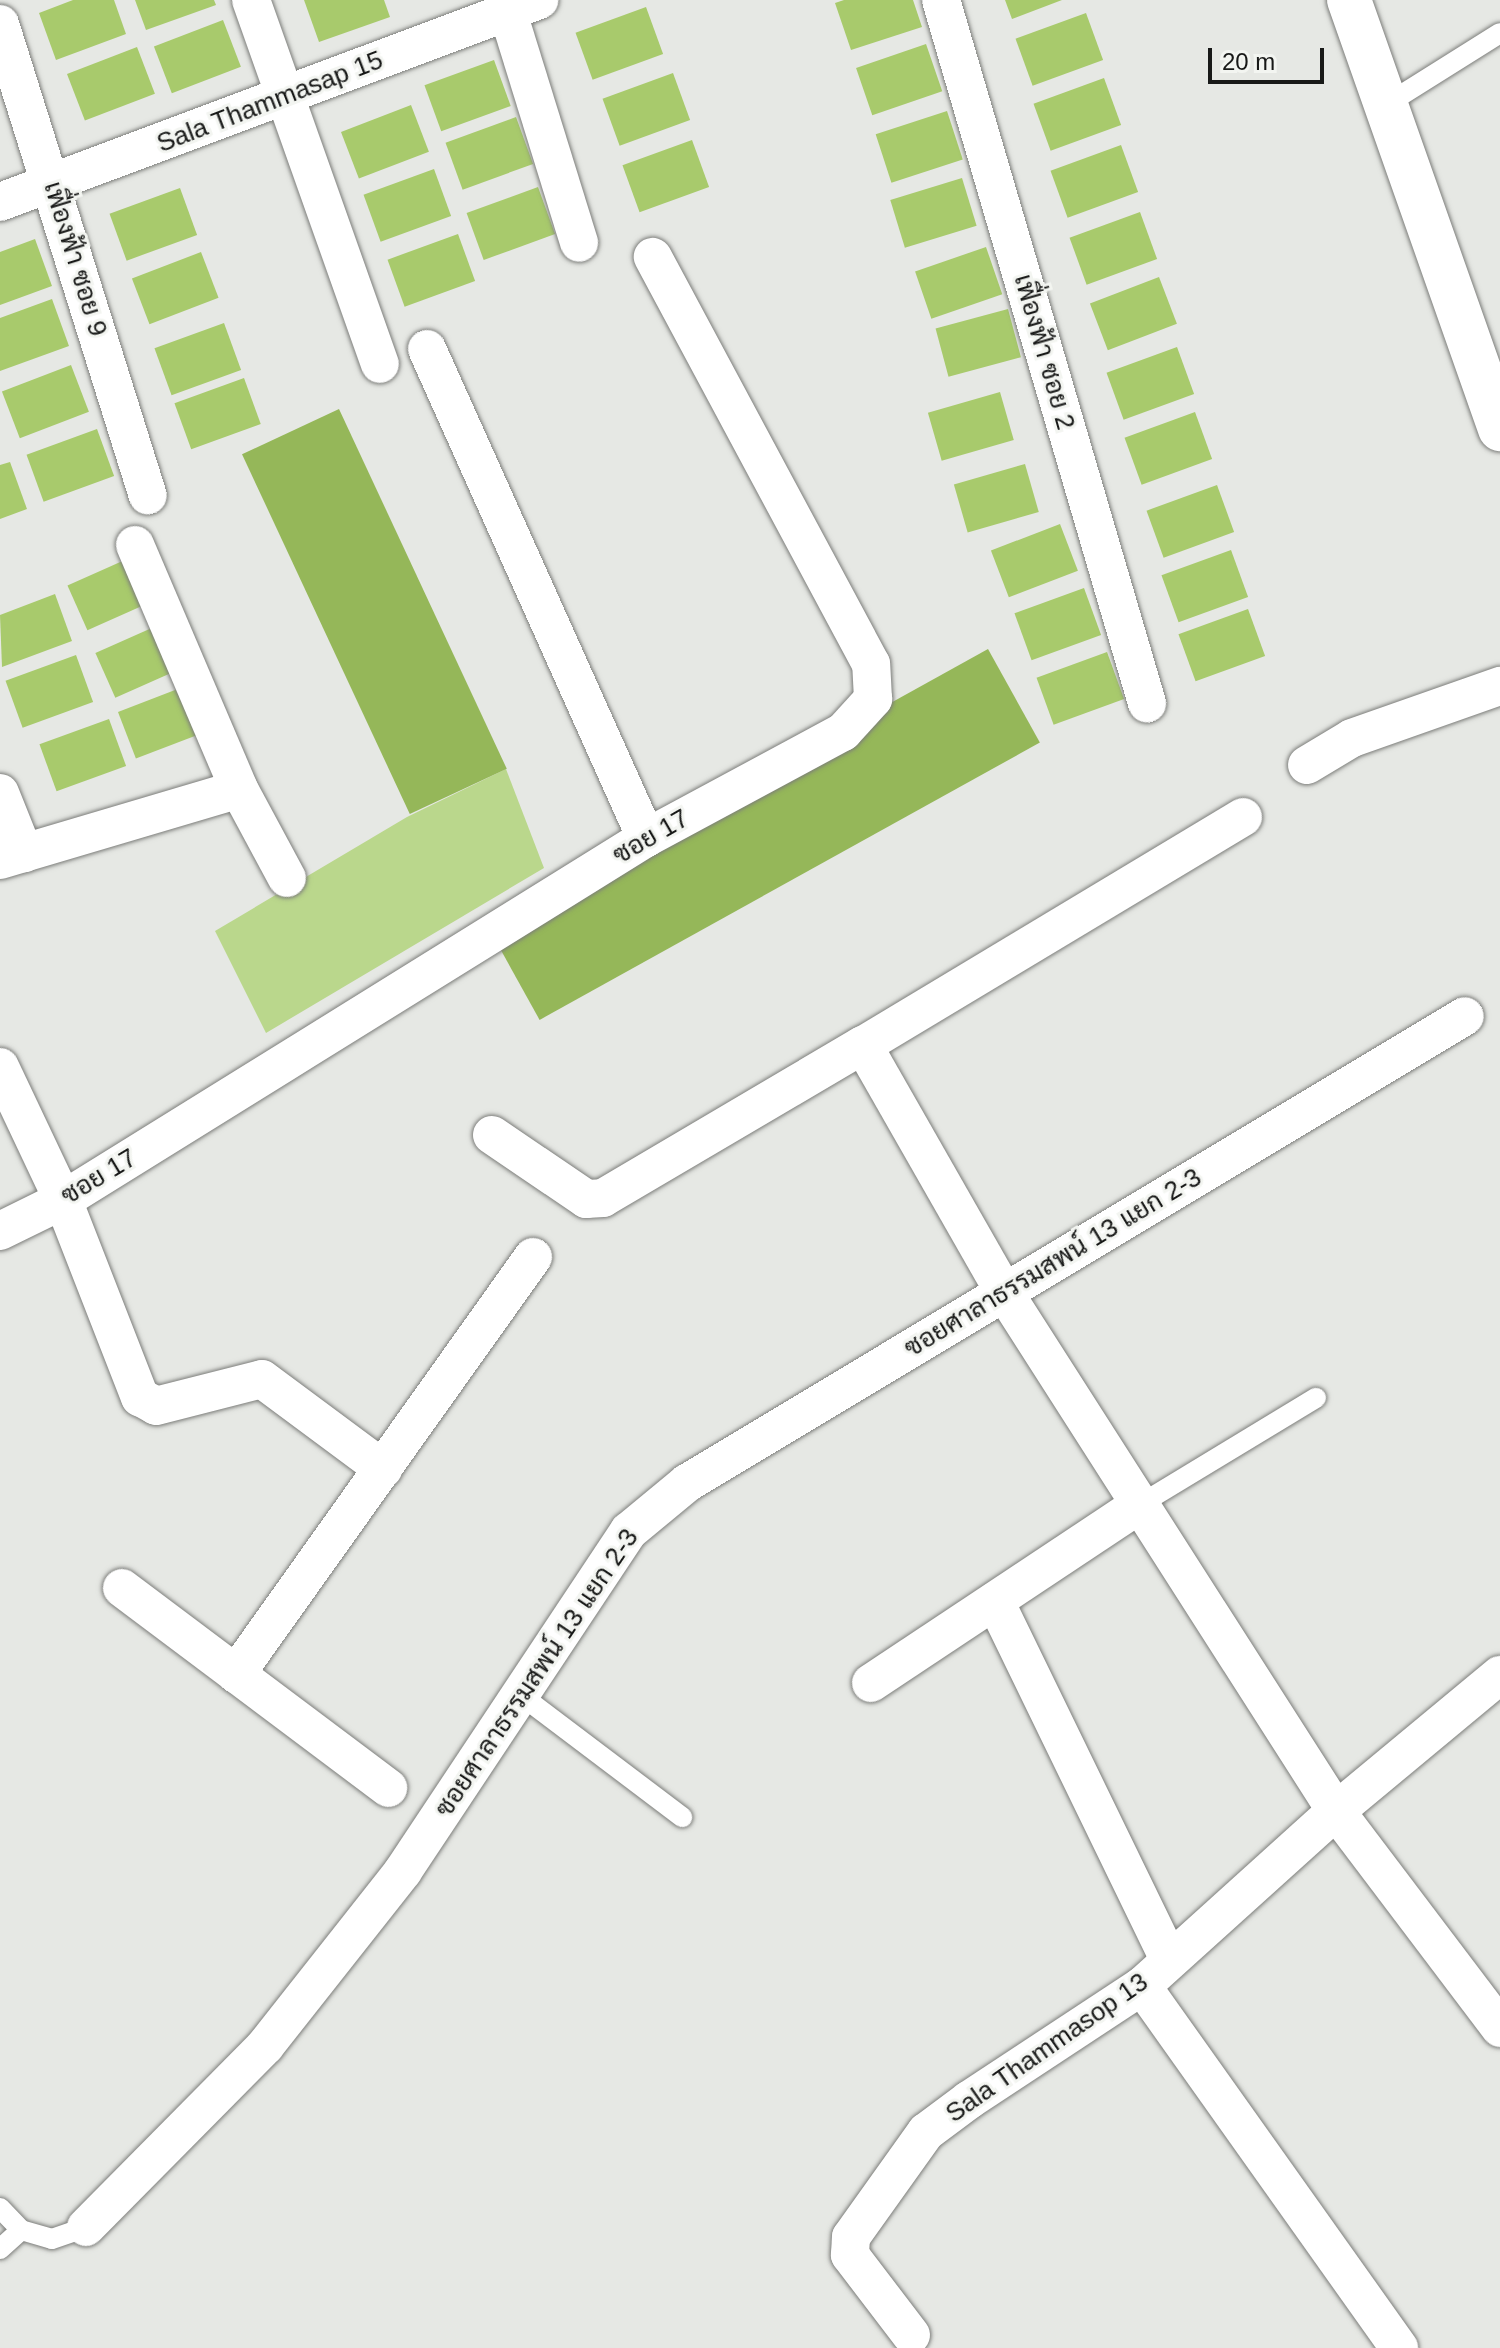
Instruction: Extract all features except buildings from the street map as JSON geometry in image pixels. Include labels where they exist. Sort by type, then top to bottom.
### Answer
[{"type":"street","points":[[251,0],[380,364]]},
{"type":"street","name":"เฟื่องฟ้า ซอย 2","points":[[941,0],[1147,703]]},
{"type":"street","points":[[1349,0],[1500,429]]},
{"type":"street","points":[[517,4],[579,243]]},
{"type":"street","name":"Sala Thammasap 15","points":[[0,202],[285,97],[517,4]]},
{"type":"street","name":"เฟื่องฟ้า ซอย 9","points":[[0,24],[148,495]]},
{"type":"street","name":"ซอย 17","points":[[0,1231],[63,1200],[646,838],[843,732],[873,699],[871,664],[653,257]]},
{"type":"street","points":[[427,349],[646,838]]},
{"type":"street","points":[[135,545],[239,789],[287,878]]},
{"type":"street","points":[[1307,765],[1352,738],[1500,686]]},
{"type":"street","points":[[0,793],[12,856],[239,789]]},
{"type":"street","points":[[492,1135],[586,1199],[603,1198],[1243,817]]},
{"type":"street","name":"ซอยศาลาธรรมสพน์ 13 แยก 2-3","points":[[86,2227],[265,2046],[403,1871],[629,1531],[687,1483],[1465,1016]]},
{"type":"street","points":[[863,1045],[1004,1292],[1336,1811],[1500,2028]]},
{"type":"street","points":[[0,1067],[63,1200],[140,1397],[156,1406],[243,1381],[262,1379],[383,1469]]},
{"type":"street","points":[[236,1674],[533,1257]]},
{"type":"street","points":[[871,1683],[1139,1505]]},
{"type":"street","points":[[122,1588],[388,1788]]},
{"type":"street","points":[[995,1601],[1156,1973],[1395,2347]]},
{"type":"street","name":"Sala Thammasop 13","points":[[911,2335],[850,2255],[851,2237],[926,2132],[1156,1973],[1336,1811],[1500,1675]]},
{"type":"lane","points":[[1387,104],[1500,33]]},
{"type":"lane","points":[[1139,1505],[1316,1398]]},
{"type":"lane","points":[[522,1696],[682,1817]]},
{"type":"lane","points":[[0,2208],[21,2230],[0,2249]]},
{"type":"lane","name":"ซอยศาลาธรรมสพน์ 13 แยก 2-3","points":[[21,2230],[52,2239],[86,2227]]},
{"type":"green space","points":[[339,409],[507,769],[410,814],[242,454]]},
{"type":"green space","points":[[988,649],[1040,743],[540,1020],[488,926]]},
{"type":"green space","points":[[506,769],[544,868],[266,1033],[215,931],[407,817]]}]
